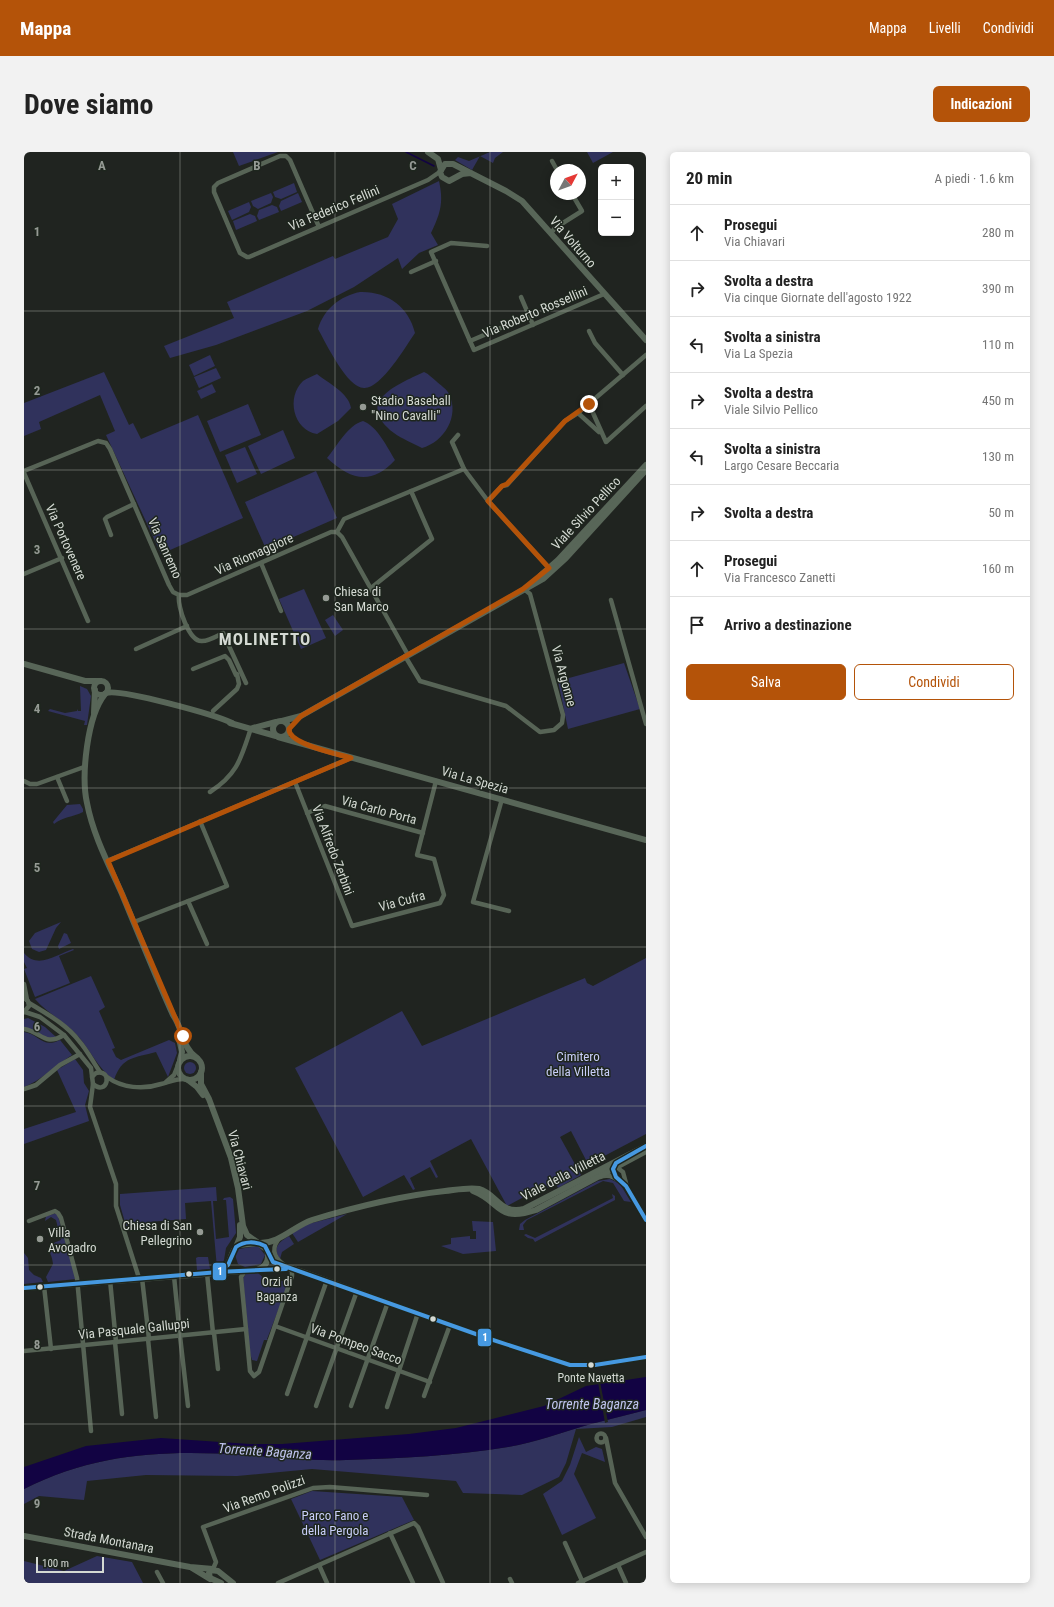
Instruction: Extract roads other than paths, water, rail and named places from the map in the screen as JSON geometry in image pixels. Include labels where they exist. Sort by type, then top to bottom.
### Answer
[{"type":"street","points":[[428,152],[438,159],[441,176],[445,180],[451,181],[462,174],[471,173]]},
{"type":"street","name":"Via Volturno","points":[[432,152],[517,197],[646,340]]},
{"type":"street","name":"Via Federico Fellini","points":[[319,227],[290,160],[287,157],[282,156],[214,186],[214,192],[240,253],[244,257],[249,257],[319,227],[428,180],[441,170]]},
{"type":"street","points":[[441,170],[446,164],[453,164],[458,172],[456,178]]},
{"type":"street","name":"Via Federico Fellini","points":[[428,180],[445,180]]},
{"type":"street","points":[[551,233],[555,228],[582,211],[576,200]]},
{"type":"street","points":[[486,246],[452,243],[431,252],[470,341],[529,316]]},
{"type":"street","points":[[411,272],[436,262]]},
{"type":"street","name":"Via Roberto Rossellini","points":[[470,341],[474,350],[604,294]]},
{"type":"street","points":[[521,297],[533,325]]},
{"type":"street","points":[[589,331],[595,343],[623,375]]},
{"type":"street","points":[[488,501],[502,486],[507,484],[565,421],[578,413],[646,355]]},
{"type":"street","points":[[589,404],[601,434],[606,442],[646,406]]},
{"type":"street","points":[[578,413],[601,434]]},
{"type":"street","points":[[458,435],[452,442],[464,469],[488,501],[549,568]]},
{"type":"street","name":"Via Sanremo","points":[[24,472],[98,441],[103,441],[110,449],[169,585],[173,592],[179,596],[178,604],[193,637],[200,641],[223,633],[232,659],[239,674],[246,683]]},
{"type":"street","name":"Viale Silvio Pellico","points":[[521,590],[549,568],[646,465]]},
{"type":"street","points":[[337,532],[341,522],[347,518],[464,469]]},
{"type":"street","name":"Viale Silvio Pellico","points":[[279,721],[301,716],[545,577],[561,563],[646,470]]},
{"type":"street","name":"Via Portovenere","points":[[24,472],[88,620]]},
{"type":"street","points":[[371,588],[432,539],[412,491]]},
{"type":"street","points":[[112,535],[105,519],[106,516],[134,504]]},
{"type":"street","name":"Via Riomaggiore","points":[[179,596],[187,595],[332,532],[337,532]]},
{"type":"street","name":"Via Argonne","points":[[337,532],[342,537],[371,588],[420,681],[506,706],[540,732],[554,730],[562,723],[563,715],[530,594]]},
{"type":"street","points":[[24,574],[62,558]]},
{"type":"street","points":[[261,563],[281,611]]},
{"type":"street","points":[[530,594],[530,588],[533,584]]},
{"type":"street","points":[[521,590],[525,590],[530,594]]},
{"type":"street","points":[[611,600],[646,724]]},
{"type":"street","points":[[136,649],[187,626]]},
{"type":"street","points":[[193,669],[223,656],[232,659]]},
{"type":"street","name":"Via La Spezia","points":[[24,664],[85,681],[100,682],[129,694]]},
{"type":"street","points":[[213,711],[237,689],[239,684],[239,674]]},
{"type":"street","name":"Via La Spezia","points":[[85,681],[99,695],[113,692],[129,694],[194,710],[232,723],[351,758],[646,840]]},
{"type":"street","points":[[94,718],[95,685],[100,682]]},
{"type":"street","points":[[94,1088],[102,1088],[107,1084],[119,1084],[142,1088],[178,1079],[187,1080],[196,1078],[201,1072],[201,1065],[197,1058],[187,1050],[180,1028],[173,1015],[108,861],[89,812],[85,790],[84,767],[94,718],[108,689],[107,684]]},
{"type":"street","points":[[639,699],[646,697]]},
{"type":"street","name":"Viale Silvio Pellico","points":[[289,730],[301,716]]},
{"type":"street","points":[[289,730],[285,736],[277,736],[272,728],[279,721],[286,723],[289,730],[298,742]]},
{"type":"street","name":"Via La Spezia","points":[[252,728],[279,721]]},
{"type":"street","points":[[210,792],[225,782],[234,771],[241,759],[252,728]]},
{"type":"street","points":[[108,861],[351,758]]},
{"type":"street","points":[[24,781],[35,784],[84,767]]},
{"type":"street","points":[[57,777],[67,801]]},
{"type":"street","name":"Via Cufra","points":[[351,925],[440,903],[444,895],[434,859],[417,855],[436,781]]},
{"type":"street","name":"Via Alfredo Zerbini","points":[[295,782],[351,925]]},
{"type":"street","points":[[502,799],[473,902],[509,912]]},
{"type":"street","name":"Via Carlo Porta","points":[[307,813],[325,806],[423,833]]},
{"type":"street","points":[[134,922],[227,886],[200,821]]},
{"type":"street","points":[[188,900],[206,944]]},
{"type":"street","points":[[24,984],[28,1008],[24,1012],[40,1017],[64,1035],[91,1068],[94,1088],[90,1107],[116,1184],[116,1206],[141,1278],[156,1416]]},
{"type":"street","points":[[27,1000],[71,1032],[80,1042],[100,1072],[119,1084]]},
{"type":"street","points":[[165,1083],[172,1076],[182,1054],[173,1015]]},
{"type":"street","points":[[24,1030],[52,1041],[64,1035]]},
{"type":"street","points":[[24,1089],[36,1085],[60,1065],[80,1054]]},
{"type":"street","points":[[187,1080],[178,1072],[178,1064],[187,1056],[197,1058]]},
{"type":"street","points":[[92,1077],[96,1073],[100,1072]]},
{"type":"street","name":"Via Chiavari","points":[[201,1072],[201,1084],[231,1158],[238,1188],[242,1220],[240,1238],[236,1247]]},
{"type":"street","points":[[107,1076],[107,1084]]},
{"type":"street","name":"Via Chiavari","points":[[187,1080],[197,1087],[212,1108]]},
{"type":"street","name":"Viale della Villetta","points":[[259,1243],[268,1242],[284,1235],[306,1222],[357,1208],[420,1194],[477,1189],[484,1191],[506,1208],[521,1210],[646,1146]]},
{"type":"street","points":[[598,1171],[614,1166],[639,1149]]},
{"type":"street","name":"Viale della Villetta","points":[[470,1189],[482,1196],[500,1211],[517,1215],[536,1210],[614,1166],[646,1151]]},
{"type":"street","points":[[624,1176],[626,1166],[633,1156]]},
{"type":"street","points":[[614,1166],[621,1170],[627,1187],[646,1220]]},
{"type":"street","points":[[614,1166],[614,1172],[618,1179],[627,1187]]},
{"type":"street","points":[[593,1179],[608,1176],[618,1179]]},
{"type":"street","points":[[29,1221],[54,1212],[59,1214],[77,1283],[91,1431]]},
{"type":"street","name":"Via Chiavari","points":[[242,1220],[248,1235],[259,1243]]},
{"type":"street","name":"Viale della Villetta","points":[[269,1256],[273,1246],[284,1235]]},
{"type":"street","points":[[278,1240],[275,1246],[275,1255],[280,1262],[289,1268],[292,1274]]},
{"type":"street","points":[[219,1272],[229,1265],[236,1247],[243,1243],[259,1243],[266,1248],[274,1263],[570,1365],[595,1365],[646,1357]]},
{"type":"street","points":[[257,1270],[265,1265],[269,1256]]},
{"type":"street","points":[[232,1257],[235,1265],[244,1270]]},
{"type":"street","points":[[24,1288],[110,1280],[289,1268]]},
{"type":"street","points":[[244,1270],[242,1276],[246,1329],[250,1371],[254,1376],[258,1373],[292,1274],[297,1270]]},
{"type":"street","points":[[207,1273],[218,1369]]},
{"type":"street","points":[[174,1276],[188,1406]]},
{"type":"street","points":[[110,1280],[122,1414]]},
{"type":"street","points":[[287,1394],[326,1280]]},
{"type":"street","points":[[44,1286],[51,1349]]},
{"type":"street","points":[[316,1406],[357,1291]]},
{"type":"street","points":[[351,1406],[388,1302]]},
{"type":"street","points":[[387,1407],[418,1313]]},
{"type":"street","points":[[424,1396],[450,1324]]},
{"type":"street","name":"Via Pompeo Sacco","points":[[275,1326],[430,1382]]},
{"type":"street","name":"Via Pasquale Galluppi","points":[[24,1351],[246,1329]]},
{"type":"street","points":[[607,1447],[603,1443],[597,1441],[597,1436],[602,1434],[606,1438],[614,1483],[646,1537]]},
{"type":"street","points":[[603,1443],[606,1438]]},
{"type":"street","name":"Via Remo Polizzi","points":[[213,1569],[216,1562],[202,1527],[313,1488],[330,1487],[427,1495]]},
{"type":"street","points":[[278,1583],[412,1524],[418,1527],[443,1583]]},
{"type":"street","points":[[390,1533],[412,1583]]},
{"type":"street","name":"Strada Montanara","points":[[24,1536],[190,1567],[213,1569],[232,1583]]},
{"type":"street","points":[[565,1543],[581,1582],[646,1552]]},
{"type":"street","points":[[319,1565],[327,1583]]},
{"type":"street","points":[[618,1565],[626,1583]]},
{"type":"street","name":"Strada Montanara","points":[[190,1567],[212,1580],[221,1583]]},
{"type":"street","points":[[212,1580],[209,1573],[213,1569]]},
{"type":"street","points":[[157,1572],[163,1583]]},
{"type":"water","name":"Torrente Baganza","points":[[646,1377],[646,1410],[591,1424],[550,1437],[508,1447],[448,1455],[346,1460],[309,1460],[247,1455],[189,1453],[133,1456],[78,1467],[24,1489],[24,1467],[86,1446],[161,1438],[250,1444],[282,1444],[409,1434],[456,1428],[544,1406],[586,1386]]},
{"type":"waterway","points":[[406,152],[434,166]]},
{"type":"place","name":"Stadio Baseball \"Nino Cavalli\"","points":[[363,407]]},
{"type":"place","name":"Chiesa di San Marco","points":[[326,598]]},
{"type":"place","name":"Chiesa di San Pellegrino","points":[[200,1232]]},
{"type":"place","name":"Villa Avogadro","points":[[40,1239]]},
{"type":"place","name":"Orzi di Baganza","points":[[277,1269]]},
{"type":"place","name":"Ponte Navetta","points":[[591,1365]]},
{"type":"district","name":"MOLINETTO","points":[[265,639]]},
{"type":"park label","name":"Cimitero della Villetta","points":[[578,1064]]},
{"type":"park label","name":"Parco Fano e della Pergola","points":[[335,1522]]}]
